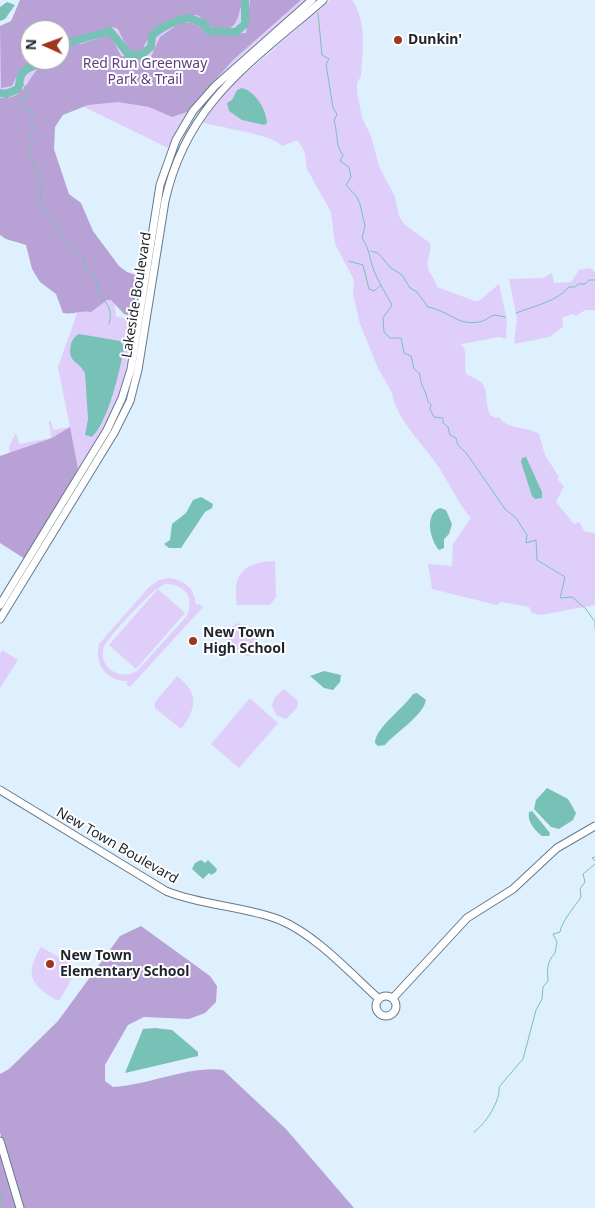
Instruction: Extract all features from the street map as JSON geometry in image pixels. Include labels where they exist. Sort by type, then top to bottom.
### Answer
[{"type":"main road","name":"Lakeside Boulevard","points":[[0,605],[107,430],[122,398],[131,368],[160,184],[176,140],[194,111],[215,86],[312,0]]},
{"type":"main road","name":"Lakeside Boulevard","points":[[0,619],[114,433],[130,401],[138,370],[165,201],[171,174],[183,144],[200,116],[220,91],[323,0]]},
{"type":"main road","name":"New Town Boulevard","points":[[0,790],[166,891],[186,899],[266,916],[289,924],[314,942],[378,999]]},
{"type":"main road","points":[[394,998],[467,918],[513,889],[557,848],[595,826]]},
{"type":"main road","points":[[386,995],[394,998],[396,1010],[386,1016],[379,1013],[376,1009],[378,999],[386,995]]},
{"type":"main road","points":[[0,1141],[20,1208]]},
{"type":"green space","points":[[20,0],[243,0],[232,27],[221,29],[212,27],[197,15],[172,20],[154,31],[144,46],[145,51],[134,53],[129,52],[118,29],[113,27],[70,39],[70,20],[20,20],[20,70],[22,70],[18,73],[12,86],[1,88],[0,26],[11,21]]},
{"type":"green space","name":"Red Run Greenway Park & Trail","points":[[197,0],[307,0],[248,50],[212,85],[181,125],[168,148],[68,99],[31,114],[60,203],[110,268],[116,316],[133,321],[125,377],[119,397],[108,422],[65,493],[0,515],[0,456],[10,454],[9,446],[16,433],[19,444],[51,438],[49,421],[51,421],[53,430],[70,427],[58,367],[80,305],[35,246],[0,222],[0,31],[20,28],[20,70],[70,70],[70,20]]},
{"type":"green space","name":"Red Run Greenway Park & Trail","points":[[250,0],[301,0],[233,60],[187,112],[172,117],[149,107],[118,102],[88,105],[63,115],[55,127],[54,149],[69,194],[81,203],[93,231],[119,266],[127,272],[136,275],[137,280],[133,317],[124,314],[111,300],[107,300],[91,312],[63,313],[56,294],[40,282],[32,269],[26,245],[6,239],[0,235],[0,98],[11,97],[19,93],[38,70],[70,70],[71,43],[81,44],[109,35],[121,56],[150,59],[160,37],[181,22],[191,23],[217,34],[246,33]]},
{"type":"green space","points":[[330,0],[352,0],[357,8],[363,36],[361,76],[357,83],[362,118],[371,136],[379,166],[395,197],[399,216],[404,224],[430,243],[428,268],[437,287],[479,301],[499,284],[507,321],[506,339],[499,337],[461,344],[466,355],[465,367],[467,375],[475,378],[484,386],[490,415],[496,418],[499,417],[512,426],[539,434],[545,455],[559,477],[557,479],[564,486],[556,502],[574,524],[579,522],[585,532],[595,533],[595,605],[541,615],[532,613],[529,607],[501,602],[497,605],[432,589],[428,564],[452,566],[453,544],[471,518],[438,466],[400,415],[392,396],[394,397],[377,366],[360,324],[353,294],[354,280],[335,244],[331,212],[307,169],[305,153],[298,140],[282,146],[269,138],[201,122],[230,87]]},
{"type":"green space","points":[[590,268],[595,272],[595,310],[585,310],[576,316],[572,314],[562,318],[563,327],[549,337],[514,344],[517,319],[509,279],[543,278],[552,273],[554,283],[571,282],[579,270]]},
{"type":"green space","points":[[70,427],[78,469],[25,559],[0,543],[0,456],[52,438]]},
{"type":"green space","points":[[275,561],[276,597],[270,605],[237,605],[236,585],[242,571],[255,564]]},
{"type":"green space","points":[[169,578],[184,583],[194,594],[196,605],[198,604],[203,607],[130,687],[126,684],[128,681],[121,681],[108,675],[100,665],[98,658],[99,644],[149,587],[159,580]],"holes":[[[165,584],[178,586],[187,594],[190,605],[186,617],[137,671],[131,674],[112,671],[104,661],[103,654],[104,647],[108,641],[151,594]]]},
{"type":"green space","points":[[158,589],[185,613],[136,669],[109,645]]},
{"type":"green space","points":[[237,623],[256,630],[259,635],[250,656],[237,652],[232,648],[227,639],[231,628]]},
{"type":"green space","points":[[2,650],[18,660],[0,688],[0,654]]},
{"type":"green space","points":[[177,676],[189,688],[193,701],[190,714],[181,729],[155,708],[155,702]]},
{"type":"green space","points":[[284,689],[298,701],[297,708],[286,719],[276,715],[272,705],[275,697]]},
{"type":"green space","points":[[250,698],[278,723],[239,768],[211,744]]},
{"type":"green space","points":[[141,926],[210,976],[217,986],[216,1002],[205,1013],[189,1019],[144,1017],[128,1025],[105,1065],[105,1081],[113,1087],[197,1070],[223,1070],[286,1129],[354,1208],[24,1208],[0,1133],[0,1074],[9,1069],[58,1021],[120,936]]},
{"type":"green space","points":[[41,947],[74,966],[76,971],[59,1001],[42,991],[33,979],[32,965]]},
{"type":"green space","points":[[0,1149],[18,1208],[0,1208]]},
{"type":"shaded area","points":[[7,2],[15,5],[5,19],[0,21],[0,7]]},
{"type":"shaded area","points":[[242,88],[252,93],[262,107],[267,123],[264,125],[242,120],[229,111],[227,103],[232,100],[237,90]]},
{"type":"shaded area","points":[[79,334],[120,341],[124,346],[117,381],[108,407],[98,430],[92,437],[85,435],[88,419],[85,373],[72,358],[70,350],[72,342]]},
{"type":"shaded area","points":[[526,457],[542,492],[542,498],[535,499],[532,496],[521,462],[522,458]]},
{"type":"shaded area","points":[[201,497],[213,504],[212,508],[205,512],[181,548],[169,548],[164,544],[170,540],[172,524],[186,513],[193,500]]},
{"type":"shaded area","points":[[440,508],[446,510],[452,524],[449,534],[444,539],[444,548],[439,550],[431,534],[430,521],[435,511]]},
{"type":"shaded area","points":[[324,671],[341,675],[340,682],[333,690],[324,688],[310,676]]},
{"type":"shaded area","points":[[417,693],[426,700],[420,712],[385,745],[378,746],[375,743],[380,731],[413,694]]},
{"type":"shaded area","points":[[547,788],[568,799],[576,813],[573,820],[559,829],[551,827],[534,809],[536,800]]},
{"type":"shaded area","points":[[532,811],[550,833],[549,836],[542,836],[532,826],[529,812]]},
{"type":"shaded area","points":[[201,860],[205,863],[208,860],[217,869],[216,872],[211,875],[209,873],[203,879],[192,869],[195,863]]},
{"type":"shaded area","points":[[143,1029],[172,1030],[198,1052],[198,1056],[125,1073]]},
{"type":"waterway","points":[[70,42],[110,31],[129,55],[141,55],[151,47],[152,36],[155,33],[180,20],[190,18],[204,24],[209,31],[236,32],[245,24],[245,0]]},
{"type":"waterway","points":[[318,13],[322,55],[329,59],[326,64],[333,108],[337,114],[334,121],[340,151],[343,155],[340,161],[349,167],[351,177],[346,185],[357,197],[360,204],[365,226],[362,238],[376,275],[392,305],[383,318],[384,332],[390,338],[401,338],[404,353],[411,356],[414,369],[420,374],[434,417],[443,418],[443,423],[448,427],[450,435],[456,438],[458,445],[467,454],[505,509],[516,518],[527,535],[526,543],[536,540],[537,560],[565,577],[560,598],[572,597],[586,609],[595,622]]},
{"type":"waterway","points":[[0,93],[6,94],[18,89],[20,77],[26,70]]},
{"type":"waterway","points":[[20,78],[29,96],[20,98],[26,110],[33,112],[31,120],[35,130],[28,136],[34,144],[29,150],[29,154],[42,184],[40,204],[55,222],[66,244],[84,258],[85,270],[95,275],[99,293],[110,312],[109,324]]},
{"type":"waterway","points":[[371,251],[378,253],[391,268],[402,275],[410,288],[417,292],[428,307],[459,320],[472,323],[494,315],[505,317]]},
{"type":"waterway","points":[[349,261],[363,265],[369,289],[374,291],[381,285]]},
{"type":"waterway","points":[[516,313],[551,300],[569,287],[575,287],[578,284],[585,284],[589,280],[595,280]]},
{"type":"waterway","points":[[595,623],[595,628]]},
{"type":"waterway","points":[[595,857],[592,858],[595,861]]},
{"type":"waterway","points":[[474,1132],[483,1124],[495,1105],[499,1087],[523,1059],[536,1010],[542,999],[543,987],[548,981],[549,963],[555,953],[557,942],[553,934],[560,932],[566,919],[581,897],[580,889],[585,882],[583,874],[595,864]]},
{"type":"waterway","points":[[0,1191],[3,1208]]},
{"type":"place","name":"Dunkin'","points":[[398,40]]},
{"type":"place","name":"New Town High School","points":[[193,641]]},
{"type":"place","name":"New Town Elementary School","points":[[50,964]]}]
